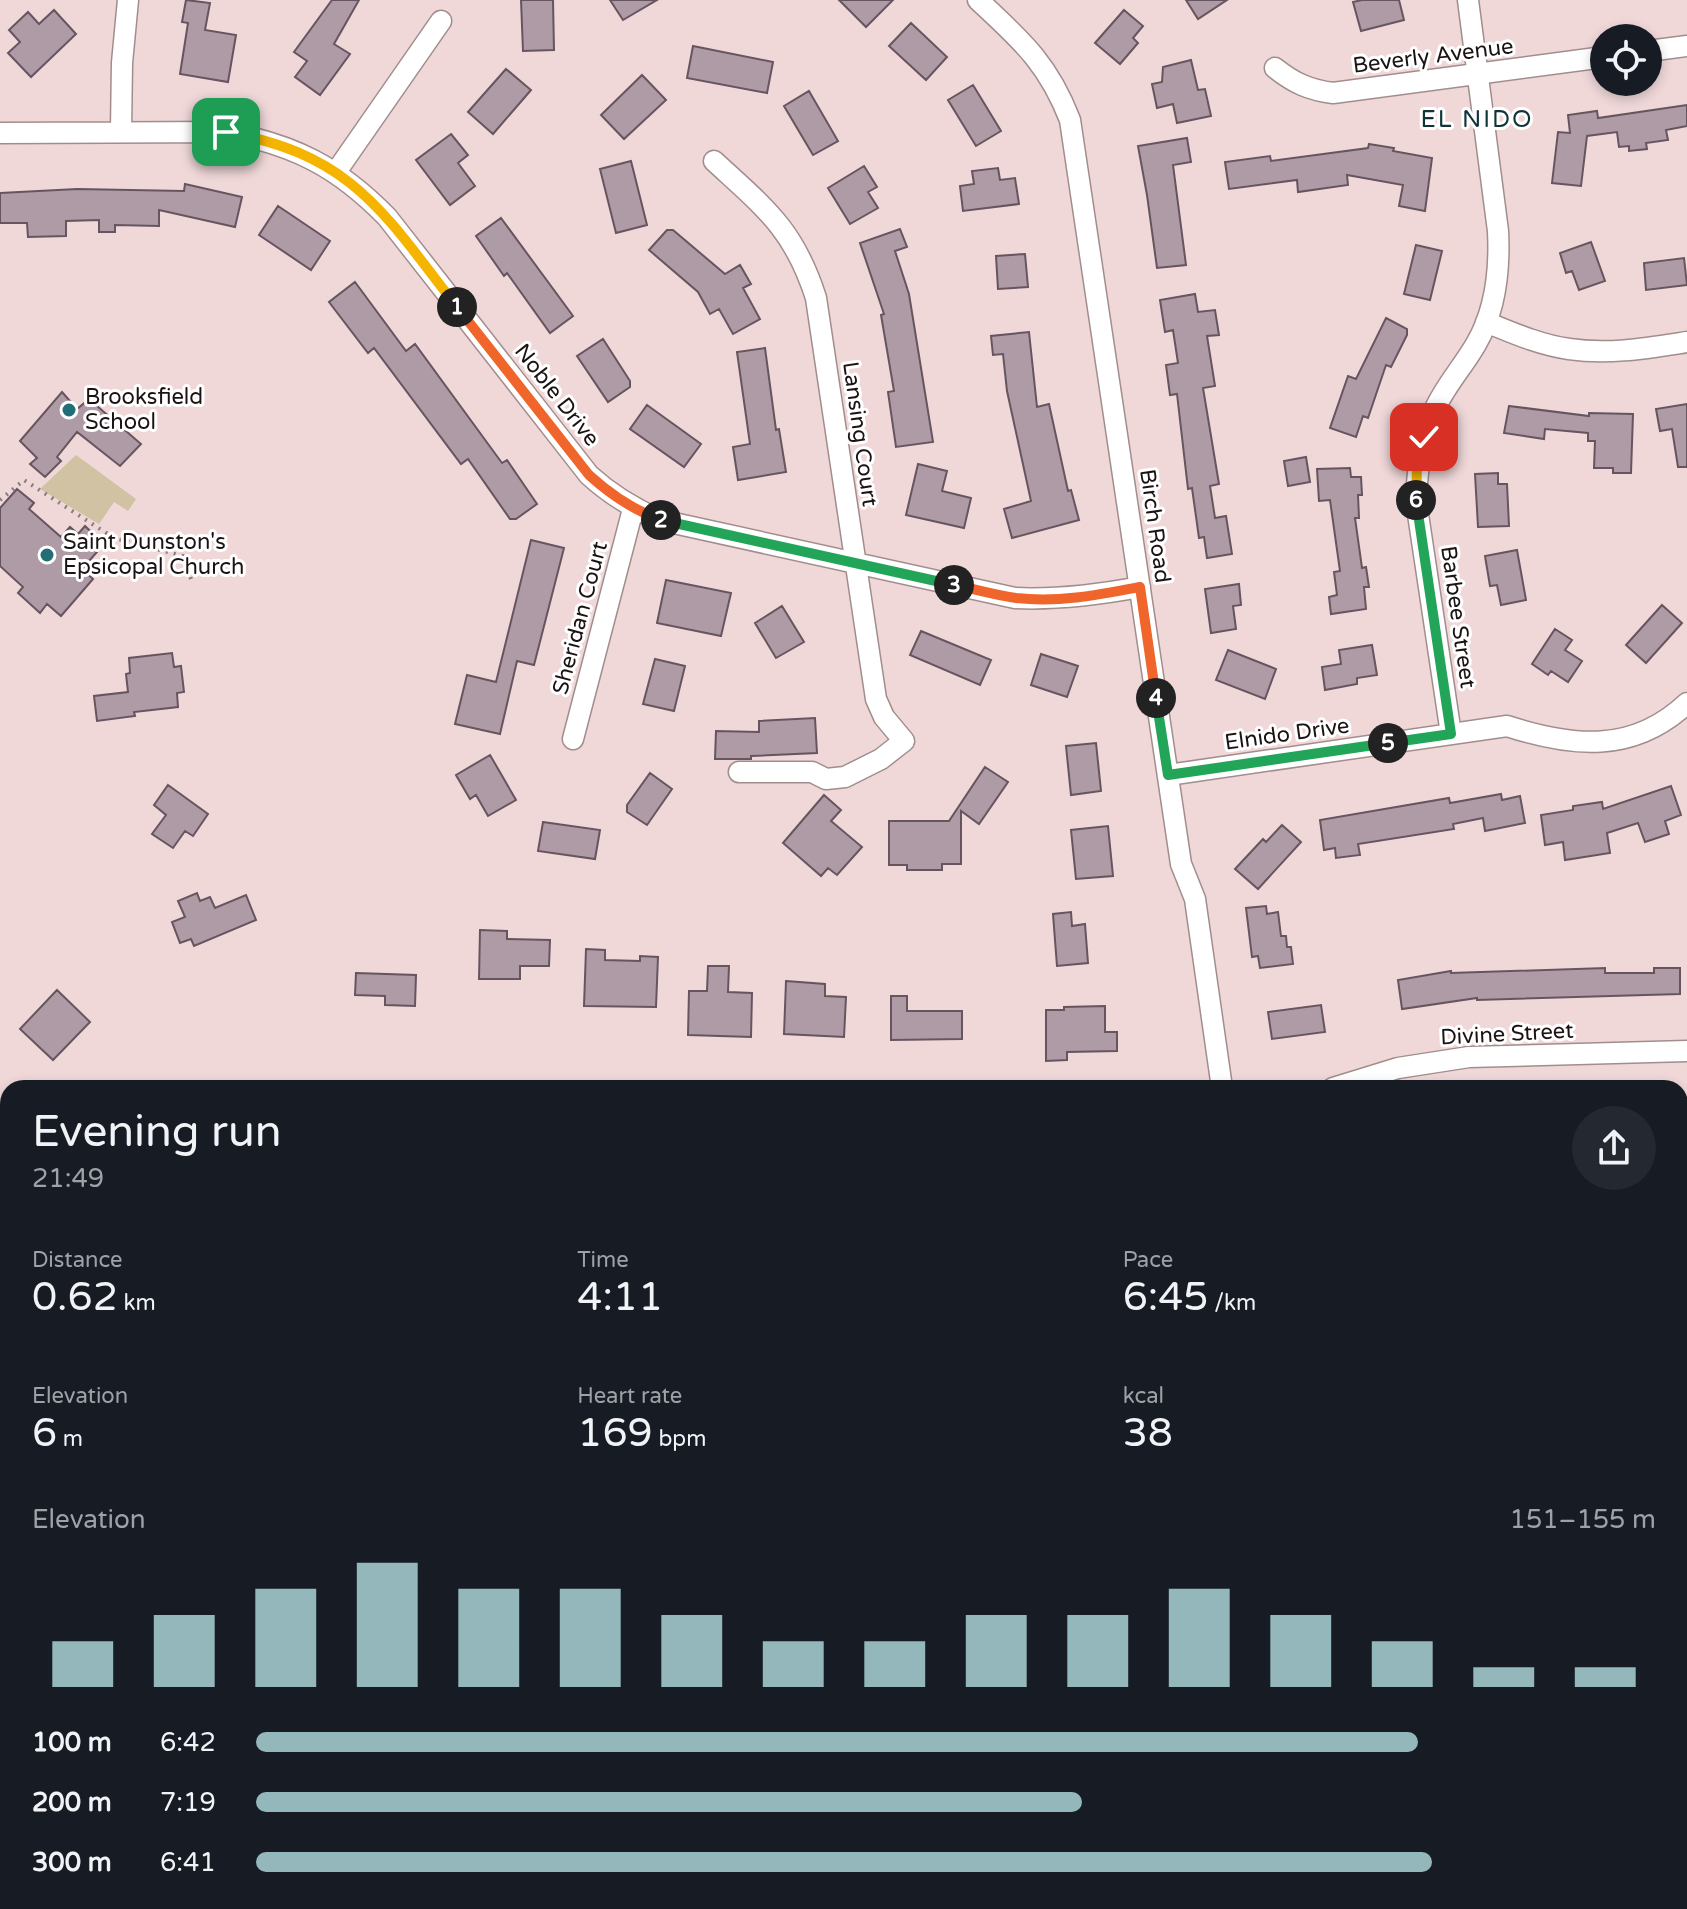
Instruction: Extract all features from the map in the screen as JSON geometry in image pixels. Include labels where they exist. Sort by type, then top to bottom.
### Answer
[{"type":"street","points":[[121,131],[122,63],[128,0]]},
{"type":"street","name":"Birch Road","points":[[978,0],[1041,63],[1058,91],[1070,120],[1181,864],[1195,899],[1221,1080]]},
{"type":"street","name":"Barbee Street","points":[[1451,734],[1416,501],[1417,467],[1424,437],[1434,409],[1477,343],[1486,322],[1496,292],[1500,259],[1468,0]]},
{"type":"street","points":[[336,172],[441,21]]},
{"type":"street","points":[[1662,49],[1687,46]]},
{"type":"street","name":"Beverly Avenue","points":[[1275,68],[1294,83],[1333,93],[1590,59]]},
{"type":"street","name":"Noble Drive","points":[[0,133],[207,131],[263,139],[291,148],[336,172],[361,190],[387,217],[589,475],[612,496],[660,520],[1015,598],[1083,598],[1140,587]]},
{"type":"street","name":"Lansing Court","points":[[714,161],[774,217],[807,268],[816,298],[876,699],[884,717],[904,741],[881,759],[845,777],[826,779],[812,772],[739,772]]},
{"type":"street","points":[[1486,322],[1538,342],[1569,349],[1626,350],[1687,342]]},
{"type":"street","name":"Sheridan Court","points":[[573,739],[633,509]]},
{"type":"street","name":"Elnido Drive","points":[[1168,775],[1507,726],[1544,738],[1601,743],[1650,728],[1687,703]]},
{"type":"street","name":"Divine Street","points":[[1359,1080],[1398,1068],[1469,1057],[1687,1051]]},
{"type":"path","points":[[0,500],[24,480],[114,538],[183,556],[191,579]]},
{"type":"shaded area","points":[[76,455],[136,499],[128,511],[114,502],[99,524],[40,489]]},
{"type":"building","points":[[186,0],[210,3],[205,30],[236,35],[228,82],[180,74],[188,23],[182,22]]},
{"type":"building","points":[[332,0],[359,0],[334,44],[350,54],[320,95],[295,77],[307,61],[294,52]]},
{"type":"building","points":[[521,0],[553,0],[554,50],[523,51]]},
{"type":"building","points":[[610,0],[657,0],[623,20]]},
{"type":"building","points":[[839,0],[893,0],[866,27]]},
{"type":"building","points":[[1186,0],[1227,0],[1198,19]]},
{"type":"building","points":[[1399,0],[1404,20],[1361,31],[1353,2]]},
{"type":"building","points":[[54,10],[76,34],[31,77],[8,53],[20,42],[9,30],[28,12],[39,24]]},
{"type":"building","points":[[1124,10],[1143,26],[1133,38],[1138,43],[1120,64],[1095,43]]},
{"type":"building","points":[[911,23],[947,57],[926,80],[889,46]]},
{"type":"building","points":[[693,46],[773,62],[767,93],[687,78]]},
{"type":"building","points":[[1191,60],[1198,90],[1205,89],[1211,116],[1177,123],[1173,104],[1157,108],[1152,84],[1162,82],[1163,67]]},
{"type":"building","points":[[506,69],[531,90],[493,134],[468,112]]},
{"type":"building","points":[[642,75],[666,100],[624,139],[601,115]]},
{"type":"building","points":[[973,85],[1001,131],[976,146],[948,100]]},
{"type":"building","points":[[809,91],[838,141],[813,155],[784,106]]},
{"type":"building","points":[[1687,105],[1687,126],[1666,130],[1668,140],[1646,143],[1647,149],[1629,151],[1629,146],[1619,147],[1617,132],[1587,136],[1581,186],[1552,183],[1558,132],[1570,133],[1568,115],[1597,111],[1598,118]]},
{"type":"building","points":[[451,134],[468,155],[458,163],[475,186],[450,205],[416,160]]},
{"type":"building","points":[[1187,138],[1191,162],[1173,165],[1186,265],[1157,268],[1138,146]]},
{"type":"building","points":[[1369,144],[1432,158],[1425,211],[1399,206],[1403,185],[1347,175],[1348,185],[1298,192],[1297,180],[1229,189],[1225,162],[1270,156],[1271,161],[1368,148]]},
{"type":"building","points":[[631,161],[647,225],[616,233],[600,169]]},
{"type":"building","points":[[864,166],[877,187],[868,192],[878,208],[850,224],[828,188]]},
{"type":"building","points":[[998,168],[1000,180],[1015,178],[1019,204],[963,211],[960,186],[974,184],[972,171]]},
{"type":"building","points":[[185,184],[242,197],[235,227],[159,210],[159,226],[115,225],[115,232],[99,232],[99,220],[66,221],[66,236],[28,237],[27,223],[0,223],[0,193],[77,189],[184,191]]},
{"type":"building","points":[[278,206],[330,241],[311,270],[259,235]]},
{"type":"building","points":[[501,218],[573,316],[550,333],[476,236]]},
{"type":"building","points":[[900,229],[907,247],[895,251],[909,294],[933,442],[896,447],[888,392],[894,391],[881,315],[884,314],[860,243]]},
{"type":"building","points":[[667,230],[673,230],[725,274],[740,265],[751,284],[743,288],[760,319],[733,334],[719,309],[710,314],[698,292],[649,250]]},
{"type":"building","points":[[1591,242],[1605,281],[1579,290],[1572,271],[1566,273],[1560,253]]},
{"type":"building","points":[[1416,245],[1442,251],[1430,300],[1404,294]]},
{"type":"building","points":[[1025,254],[1028,287],[998,289],[996,256]]},
{"type":"building","points":[[1684,258],[1687,285],[1646,290],[1644,263]]},
{"type":"building","points":[[355,282],[406,351],[415,344],[502,463],[507,460],[537,504],[516,519],[510,519],[468,459],[461,464],[374,348],[368,353],[329,302]]},
{"type":"building","points":[[1195,294],[1198,312],[1215,310],[1219,335],[1207,336],[1215,386],[1203,388],[1219,484],[1210,486],[1215,518],[1226,516],[1232,554],[1207,558],[1204,537],[1199,538],[1192,488],[1188,489],[1177,394],[1170,395],[1166,365],[1178,363],[1173,330],[1165,332],[1160,300]]},
{"type":"building","points":[[1386,318],[1407,329],[1407,335],[1391,367],[1386,365],[1368,418],[1363,416],[1356,437],[1330,428],[1348,376],[1356,379]]},
{"type":"building","points":[[1029,332],[1037,407],[1049,404],[1068,491],[1071,490],[1079,520],[1012,538],[1004,509],[1031,501],[1007,391],[1003,354],[993,355],[991,336]]},
{"type":"building","points":[[603,339],[630,381],[630,387],[608,402],[577,356]]},
{"type":"building","points":[[765,348],[776,430],[779,429],[786,472],[738,480],[733,447],[750,444],[737,352]]},
{"type":"building","points":[[62,392],[77,409],[89,399],[141,444],[120,466],[77,432],[57,457],[61,461],[45,477],[30,464],[37,458],[20,441]]},
{"type":"building","points":[[1687,404],[1687,467],[1678,467],[1672,429],[1660,431],[1656,409]]},
{"type":"building","points":[[647,405],[701,444],[684,467],[630,429]]},
{"type":"building","points":[[1509,406],[1589,416],[1589,413],[1633,414],[1631,473],[1613,473],[1613,468],[1594,468],[1595,441],[1588,441],[1588,433],[1545,429],[1544,439],[1504,433]]},
{"type":"building","points":[[1306,457],[1310,482],[1288,486],[1284,461]]},
{"type":"building","points":[[918,464],[947,471],[942,491],[971,498],[964,528],[906,515]]},
{"type":"building","points":[[1350,468],[1351,477],[1361,477],[1359,518],[1355,518],[1362,568],[1366,567],[1369,587],[1364,587],[1366,609],[1331,614],[1329,597],[1337,595],[1334,572],[1340,571],[1330,500],[1319,501],[1317,469]]},
{"type":"building","points":[[1498,473],[1498,484],[1507,484],[1509,526],[1478,527],[1475,474]]},
{"type":"building","name":"Saint Dunston's Epsicopal Church","points":[[17,489],[34,503],[29,509],[61,537],[70,527],[78,534],[85,526],[104,544],[82,569],[93,579],[61,616],[47,604],[40,613],[18,593],[23,587],[0,566],[0,508]]},
{"type":"building","points":[[531,540],[564,548],[534,665],[517,661],[500,734],[455,724],[467,675],[496,682]]},
{"type":"building","points":[[1517,550],[1526,600],[1501,605],[1497,585],[1490,586],[1485,556]]},
{"type":"building","points":[[666,580],[731,593],[721,636],[657,623]]},
{"type":"building","points":[[1239,584],[1241,605],[1233,606],[1236,629],[1211,633],[1205,589]]},
{"type":"building","points":[[1662,605],[1682,623],[1646,663],[1626,645]]},
{"type":"building","points":[[782,606],[804,642],[776,658],[755,623]]},
{"type":"building","points":[[1555,629],[1572,640],[1565,650],[1582,661],[1568,682],[1551,671],[1548,675],[1532,664]]},
{"type":"building","points":[[921,631],[991,660],[980,685],[910,655]]},
{"type":"building","points":[[1372,645],[1377,675],[1357,678],[1357,684],[1325,690],[1322,667],[1341,664],[1339,650]]},
{"type":"building","points":[[1228,650],[1276,669],[1265,699],[1216,680]]},
{"type":"building","points":[[172,653],[174,667],[181,666],[184,692],[177,693],[178,707],[134,712],[135,716],[97,721],[94,696],[128,692],[126,674],[130,673],[129,658]]},
{"type":"building","points":[[1041,654],[1078,666],[1067,697],[1031,685]]},
{"type":"building","points":[[655,659],[685,666],[674,711],[643,704]]},
{"type":"building","points":[[815,718],[817,753],[715,759],[716,731],[759,732],[759,721]]},
{"type":"building","points":[[1096,743],[1101,791],[1071,795],[1066,746]]},
{"type":"building","points":[[490,755],[516,800],[488,816],[476,795],[470,799],[456,775]]},
{"type":"building","points":[[985,767],[1008,782],[979,824],[961,811],[961,864],[942,864],[942,870],[907,870],[907,865],[889,865],[889,821],[949,821]]},
{"type":"building","points":[[650,773],[672,789],[647,825],[627,812],[627,805]]},
{"type":"building","points":[[168,785],[208,814],[193,836],[185,831],[173,848],[152,834],[166,815],[154,805]]},
{"type":"building","points":[[1671,786],[1681,815],[1665,821],[1669,834],[1645,842],[1638,823],[1607,833],[1610,853],[1565,860],[1563,842],[1545,845],[1541,815],[1602,802],[1603,809]]},
{"type":"building","points":[[1501,794],[1502,800],[1520,796],[1525,823],[1485,831],[1483,818],[1453,824],[1454,829],[1358,844],[1360,855],[1336,858],[1335,848],[1324,850],[1320,820],[1449,798],[1450,803]]},
{"type":"building","points":[[824,795],[841,810],[831,821],[862,847],[837,875],[828,868],[821,876],[783,843]]},
{"type":"building","points":[[543,822],[600,830],[595,859],[538,851]]},
{"type":"building","points":[[1282,825],[1301,842],[1258,889],[1235,869],[1263,839],[1266,842]]},
{"type":"building","points":[[1108,826],[1113,876],[1076,879],[1071,830]]},
{"type":"building","points":[[197,893],[200,901],[210,897],[215,908],[246,895],[256,920],[194,946],[191,939],[180,943],[172,922],[185,917],[178,901]]},
{"type":"building","points":[[1266,906],[1267,914],[1278,912],[1281,936],[1286,936],[1287,947],[1291,947],[1293,964],[1260,968],[1258,956],[1252,957],[1246,908]]},
{"type":"building","points":[[1071,912],[1072,926],[1085,924],[1088,963],[1057,966],[1053,914]]},
{"type":"building","points":[[480,930],[507,931],[507,939],[550,940],[549,966],[520,966],[520,979],[479,979]]},
{"type":"building","points":[[586,949],[605,950],[605,960],[640,961],[640,956],[658,957],[656,1007],[584,1006]]},
{"type":"building","points":[[708,966],[729,966],[728,992],[752,993],[751,1037],[688,1035],[689,991],[707,991]]},
{"type":"building","points":[[1605,968],[1605,973],[1654,973],[1654,968],[1680,968],[1680,994],[1477,998],[1402,1009],[1398,980],[1451,971]]},
{"type":"building","points":[[356,973],[416,975],[415,1006],[385,1005],[385,996],[355,995]]},
{"type":"building","points":[[786,981],[825,984],[825,996],[846,997],[844,1037],[784,1034]]},
{"type":"building","points":[[57,990],[90,1022],[53,1060],[20,1029]]},
{"type":"building","points":[[891,996],[907,996],[907,1011],[962,1011],[962,1039],[891,1040]]},
{"type":"building","points":[[1321,1005],[1325,1032],[1272,1039],[1268,1012]]},
{"type":"building","points":[[1105,1006],[1105,1032],[1117,1032],[1117,1051],[1067,1052],[1067,1060],[1046,1061],[1046,1010]]},
{"type":"place","name":"Brooksfield School","points":[[69,410]]},
{"type":"place","name":"Saint Dunston's Epsicopal Church","points":[[47,555]]},
{"type":"district","name":"EL NIDO","points":[[1477,119]]},
{"type":"route","points":[[226,132],[291,148],[324,164],[361,190],[387,217],[589,475],[612,496],[633,509],[660,520],[1015,598],[1083,598],[1140,587],[1168,775],[1451,734],[1416,501],[1417,467],[1424,437]]}]
